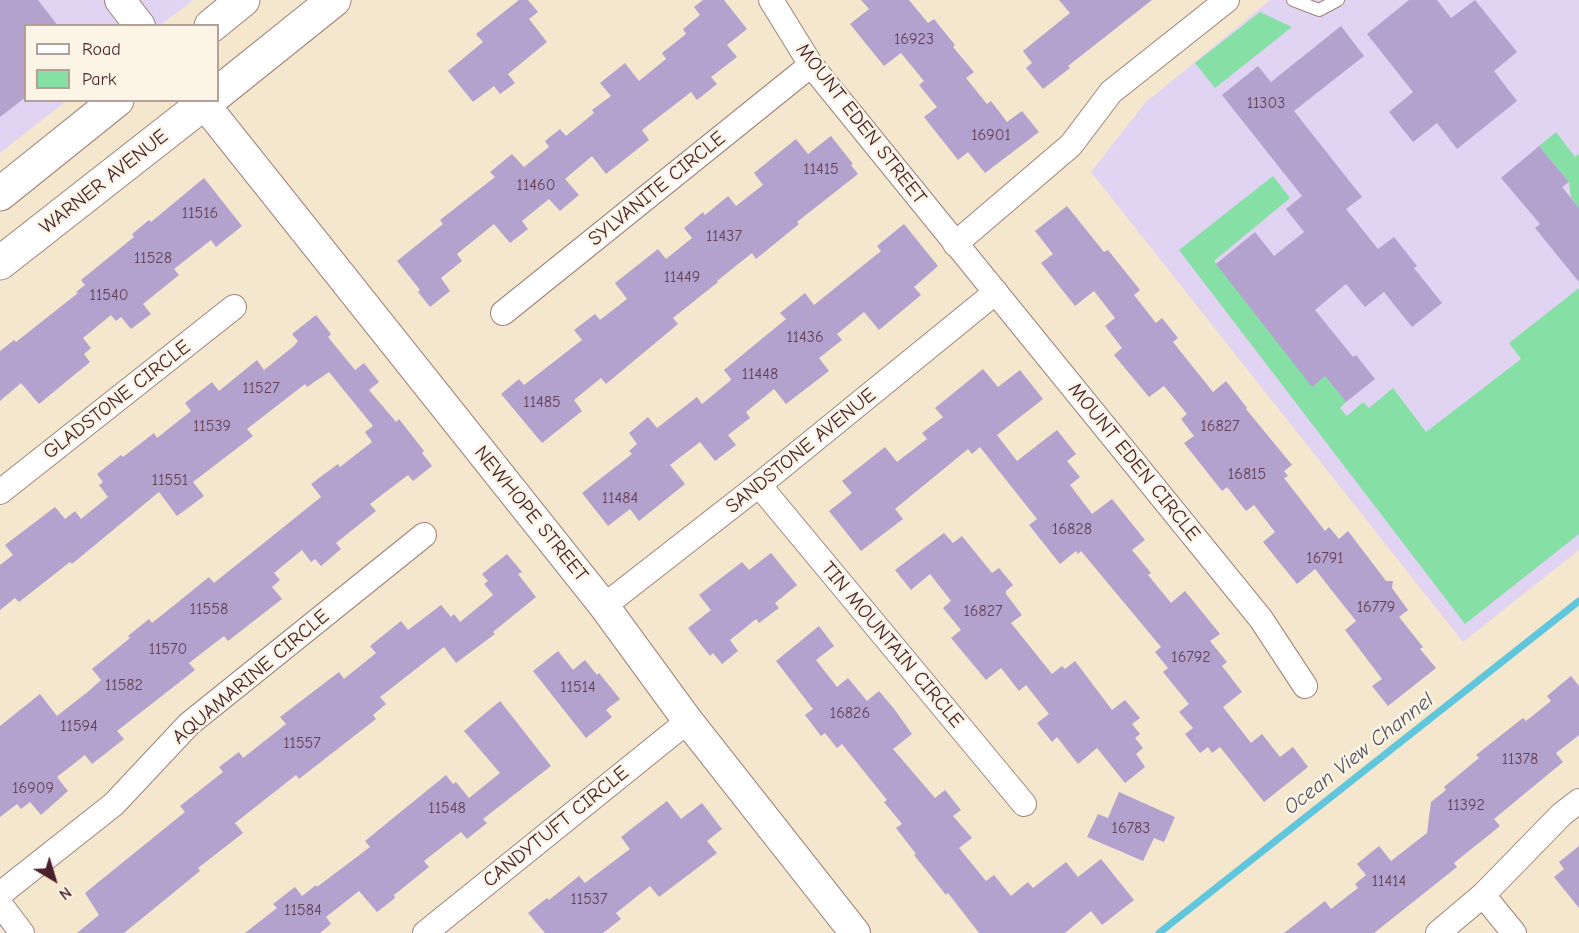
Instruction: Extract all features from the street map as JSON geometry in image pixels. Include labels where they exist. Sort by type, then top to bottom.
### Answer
[{"type":"main road","points":[[213,24],[243,0]]},
{"type":"main road","name":"WARNER AVENUE","points":[[219,90],[334,0]]},
{"type":"main road","points":[[0,194],[115,102]]},
{"type":"main road","name":"WARNER AVENUE","points":[[0,263],[203,102]]},
{"type":"street","points":[[120,0],[138,24]]},
{"type":"street","name":"MOUNT EDEN STREET","points":[[771,0],[811,65],[956,244]]},
{"type":"street","points":[[956,244],[1071,145],[1111,92],[1227,0]]},
{"type":"street","name":"SYLVANITE CIRCLE","points":[[503,313],[811,65]]},
{"type":"street","name":"NEWHOPE STREET","points":[[209,102],[604,606],[688,721],[855,933]]},
{"type":"street","name":"MOUNT EDEN CIRCLE","points":[[956,244],[1261,619],[1305,687]]},
{"type":"street","name":"SANDSTONE AVENUE","points":[[604,606],[759,485],[996,292]]},
{"type":"street","name":"GLADSTONE CIRCLE","points":[[0,492],[234,307]]},
{"type":"street","name":"TIN MOUNTAIN CIRCLE","points":[[759,485],[1024,804]]},
{"type":"street","name":"AQUAMARINE CIRCLE","points":[[0,894],[114,804],[189,724],[424,535]]},
{"type":"street","name":"CANDYTUFT CIRCLE","points":[[425,933],[688,721]]},
{"type":"street","points":[[1438,933],[1483,895],[1562,814],[1579,801]]},
{"type":"street","points":[[1483,895],[1514,933]]},
{"type":"street","points":[[0,904],[22,933]]},
{"type":"lane","points":[[1293,0],[1319,9],[1338,0]]},
{"type":"shaded area","points":[[0,0],[193,0],[162,24],[24,24],[24,102],[65,102],[0,153]]},
{"type":"shaded area","points":[[1270,0],[1579,0],[1579,550],[1463,642],[1091,172],[1145,103]]},
{"type":"green space","points":[[1260,12],[1292,27],[1215,88],[1195,63]]},
{"type":"green space","points":[[1556,132],[1575,157],[1579,154],[1579,208],[1571,198],[1569,182],[1539,146]]},
{"type":"green space","points":[[1273,176],[1290,198],[1214,261],[1327,378],[1346,402],[1340,408],[1347,416],[1363,402],[1369,408],[1393,388],[1426,432],[1521,359],[1509,343],[1579,288],[1579,534],[1465,624],[1179,250]]},
{"type":"building","points":[[0,0],[38,0],[56,24],[24,24],[24,99],[0,117]]},
{"type":"building","points":[[519,0],[528,0],[538,12],[529,19],[547,42],[508,74],[515,83],[500,94],[494,86],[473,102],[448,71],[483,42],[476,34]]},
{"type":"building","points":[[703,0],[724,0],[747,29],[727,45],[737,57],[711,77],[717,84],[697,100],[691,92],[642,130],[649,140],[606,174],[592,156],[565,179],[579,195],[560,211],[549,199],[522,221],[528,229],[510,243],[494,224],[457,254],[462,261],[441,278],[450,291],[430,307],[397,261],[443,224],[440,220],[495,177],[490,172],[512,154],[524,167],[549,147],[545,141],[560,129],[566,136],[594,113],[592,110],[611,96],[600,83],[625,63],[639,81],[666,59],[662,53],[686,34],[683,29],[700,15],[694,7]]},
{"type":"building","points":[[861,0],[909,0],[928,23],[934,19],[955,45],[953,47],[974,72],[966,78],[987,104],[991,101],[1007,122],[1022,111],[1039,132],[985,173],[968,152],[958,160],[924,117],[937,107],[919,85],[924,81],[901,53],[884,66],[850,24],[869,9]]},
{"type":"building","points":[[1059,0],[1152,0],[1068,66],[1070,68],[1043,89],[1026,68],[1032,63],[1023,51],[1070,13]]},
{"type":"building","points":[[1409,0],[1437,0],[1451,18],[1475,0],[1517,52],[1494,71],[1517,101],[1457,149],[1437,123],[1413,142],[1389,112],[1413,92],[1367,34]]},
{"type":"building","points":[[1341,26],[1364,56],[1294,111],[1362,197],[1346,209],[1378,249],[1394,237],[1417,266],[1414,268],[1442,303],[1412,327],[1384,292],[1365,307],[1346,284],[1315,310],[1353,357],[1356,355],[1375,379],[1346,402],[1325,376],[1312,387],[1216,264],[1255,232],[1274,256],[1304,232],[1286,209],[1302,196],[1222,95],[1258,66],[1271,82]]},
{"type":"building","points":[[831,136],[858,174],[797,222],[799,224],[756,259],[752,253],[717,281],[673,318],[678,324],[606,384],[601,378],[574,400],[582,411],[542,443],[501,394],[519,379],[524,385],[582,340],[574,330],[595,314],[600,320],[627,299],[615,283],[658,249],[666,259],[692,238],[684,228],[703,212],[705,215],[728,196],[736,206],[763,185],[754,173],[796,139],[808,154]]},
{"type":"building","points":[[1539,146],[1569,182],[1562,187],[1579,208],[1579,282],[1535,228],[1540,224],[1501,178]]},
{"type":"building","points":[[204,178],[242,226],[216,247],[211,240],[174,269],[179,275],[143,304],[151,314],[131,329],[121,317],[116,321],[111,315],[83,338],[91,348],[84,354],[90,362],[39,404],[21,383],[0,401],[0,351],[14,340],[16,342],[78,293],[76,292],[85,285],[81,280],[134,237],[132,234],[149,220],[151,222]]},
{"type":"building","points":[[1067,206],[1104,252],[1108,250],[1140,290],[1134,295],[1156,323],[1162,318],[1178,338],[1173,342],[1213,392],[1226,381],[1292,465],[1284,471],[1288,476],[1284,478],[1325,531],[1329,527],[1339,539],[1348,531],[1386,581],[1393,581],[1392,588],[1408,610],[1399,617],[1423,647],[1420,649],[1436,668],[1388,706],[1372,686],[1382,679],[1345,630],[1356,621],[1315,569],[1297,584],[1263,542],[1275,532],[1254,505],[1246,511],[1227,487],[1222,491],[1184,443],[1194,436],[1181,419],[1187,414],[1164,386],[1149,397],[1114,355],[1122,348],[1105,326],[1115,318],[1094,291],[1075,306],[1041,263],[1053,254],[1035,231]]},
{"type":"building","points":[[904,224],[938,266],[914,287],[921,295],[879,330],[864,312],[837,334],[842,340],[819,358],[829,371],[786,404],[774,389],[746,412],[750,418],[728,435],[736,445],[715,461],[700,442],[670,465],[685,484],[639,521],[630,509],[608,526],[582,493],[632,454],[629,451],[637,444],[629,433],[648,417],[657,428],[697,397],[702,404],[730,381],[731,379],[724,370],[786,319],[780,313],[805,293],[814,305],[881,251],[877,246]]},
{"type":"building","points":[[316,315],[331,334],[328,337],[355,370],[364,363],[379,382],[369,390],[396,422],[399,419],[424,451],[422,453],[432,466],[413,481],[408,475],[370,504],[376,511],[336,543],[341,549],[321,566],[315,559],[311,562],[302,550],[274,573],[280,580],[272,587],[282,599],[228,641],[224,636],[189,663],[195,670],[117,731],[124,739],[92,764],[85,755],[57,777],[68,791],[41,815],[30,802],[21,809],[17,804],[0,817],[0,726],[40,694],[57,716],[90,690],[101,680],[92,669],[130,638],[128,636],[149,619],[152,623],[209,577],[214,583],[321,497],[311,484],[338,464],[340,467],[372,442],[365,432],[373,426],[329,372],[307,387],[305,384],[247,429],[253,436],[193,482],[204,496],[177,516],[159,492],[72,564],[70,562],[19,602],[15,598],[0,610],[0,565],[13,555],[5,545],[55,507],[65,519],[75,511],[81,519],[108,497],[99,485],[103,482],[97,474],[154,433],[157,438],[191,411],[185,403],[212,382],[219,391],[257,360],[264,370],[294,346],[298,341],[292,334]]},
{"type":"building","points":[[983,369],[998,387],[1020,370],[1043,399],[997,435],[1017,461],[1057,430],[1076,454],[1067,461],[1080,477],[1070,485],[1092,514],[1112,499],[1145,540],[1132,550],[1151,573],[1148,575],[1171,603],[1185,591],[1220,634],[1210,641],[1227,662],[1222,666],[1242,692],[1223,707],[1251,743],[1262,734],[1280,757],[1293,747],[1308,767],[1264,802],[1220,747],[1212,753],[1208,747],[1200,753],[1185,734],[1193,728],[1179,712],[1189,704],[1163,672],[1168,668],[1155,652],[1161,647],[1081,551],[1078,554],[1076,551],[1060,564],[1029,525],[1037,519],[980,447],[972,454],[968,449],[895,509],[903,519],[861,551],[829,511],[852,493],[842,481],[885,447],[897,462],[927,439],[922,433],[943,417],[935,408]]},
{"type":"building","points":[[944,533],[953,543],[962,536],[992,573],[999,568],[1013,585],[1006,591],[1006,594],[1022,615],[1011,623],[1052,674],[1062,666],[1065,669],[1075,661],[1112,710],[1125,700],[1140,718],[1132,724],[1140,734],[1135,738],[1143,748],[1136,754],[1145,767],[1125,783],[1097,748],[1078,764],[1057,737],[1052,742],[1037,723],[1049,714],[1026,685],[1019,691],[1001,668],[986,680],[951,638],[961,630],[943,608],[951,601],[930,574],[911,590],[895,570]]},
{"type":"building","points":[[771,553],[797,585],[775,603],[779,608],[759,623],[756,619],[730,640],[738,651],[722,664],[713,653],[710,656],[688,628],[711,610],[699,595],[742,562],[749,570]]},
{"type":"building","points":[[507,554],[522,572],[518,574],[536,597],[493,632],[495,634],[456,663],[444,647],[380,697],[386,704],[373,715],[376,719],[299,779],[296,775],[235,823],[243,833],[198,868],[200,871],[124,933],[77,933],[99,915],[85,893],[185,812],[180,806],[223,772],[219,767],[239,752],[243,758],[286,724],[280,717],[339,672],[344,679],[376,653],[370,646],[401,621],[408,630],[441,605],[451,617],[454,614],[460,622],[493,595],[484,584],[488,581],[482,574]]},
{"type":"building","points":[[819,626],[834,646],[816,660],[837,687],[848,678],[867,701],[879,691],[895,710],[912,734],[893,749],[935,798],[945,790],[961,810],[953,816],[972,838],[959,848],[986,881],[994,875],[1011,896],[1028,882],[1033,888],[1066,862],[1078,877],[1101,859],[1134,900],[1102,925],[1091,911],[1065,933],[979,933],[914,855],[916,854],[896,828],[902,824],[884,802],[887,800],[842,744],[837,748],[825,733],[821,736],[805,715],[813,709],[776,661]]},
{"type":"building","points":[[558,651],[573,670],[585,660],[620,699],[606,710],[612,717],[586,738],[533,671]]},
{"type":"building","points":[[1571,676],[1579,686],[1579,735],[1556,753],[1563,762],[1494,819],[1500,826],[1454,863],[1457,867],[1374,933],[1284,933],[1325,901],[1331,909],[1358,888],[1355,884],[1366,875],[1357,864],[1379,846],[1391,861],[1427,833],[1431,802],[1446,790],[1444,787],[1479,758],[1476,755],[1523,718],[1526,721],[1551,701],[1547,696]]},
{"type":"building","points":[[500,701],[551,766],[483,819],[487,823],[467,839],[461,832],[424,861],[429,867],[377,912],[359,891],[326,917],[331,924],[320,933],[245,933],[277,908],[273,904],[295,887],[302,896],[370,847],[365,841],[446,775],[453,784],[456,782],[469,798],[500,773],[464,731]]},
{"type":"building","points":[[1119,792],[1175,817],[1164,842],[1154,838],[1143,861],[1087,837],[1098,814],[1108,818]]},
{"type":"building","points":[[667,801],[681,819],[702,803],[722,829],[707,841],[717,853],[659,897],[650,886],[616,913],[621,919],[603,933],[545,933],[528,913],[547,898],[549,900],[579,876],[585,883],[630,849],[621,837]]},
{"type":"building","points":[[1579,846],[1579,908],[1554,877],[1564,869],[1559,862]]},
{"type":"waterway","name":"Ocean View Channel","points":[[1159,933],[1579,601]]}]
